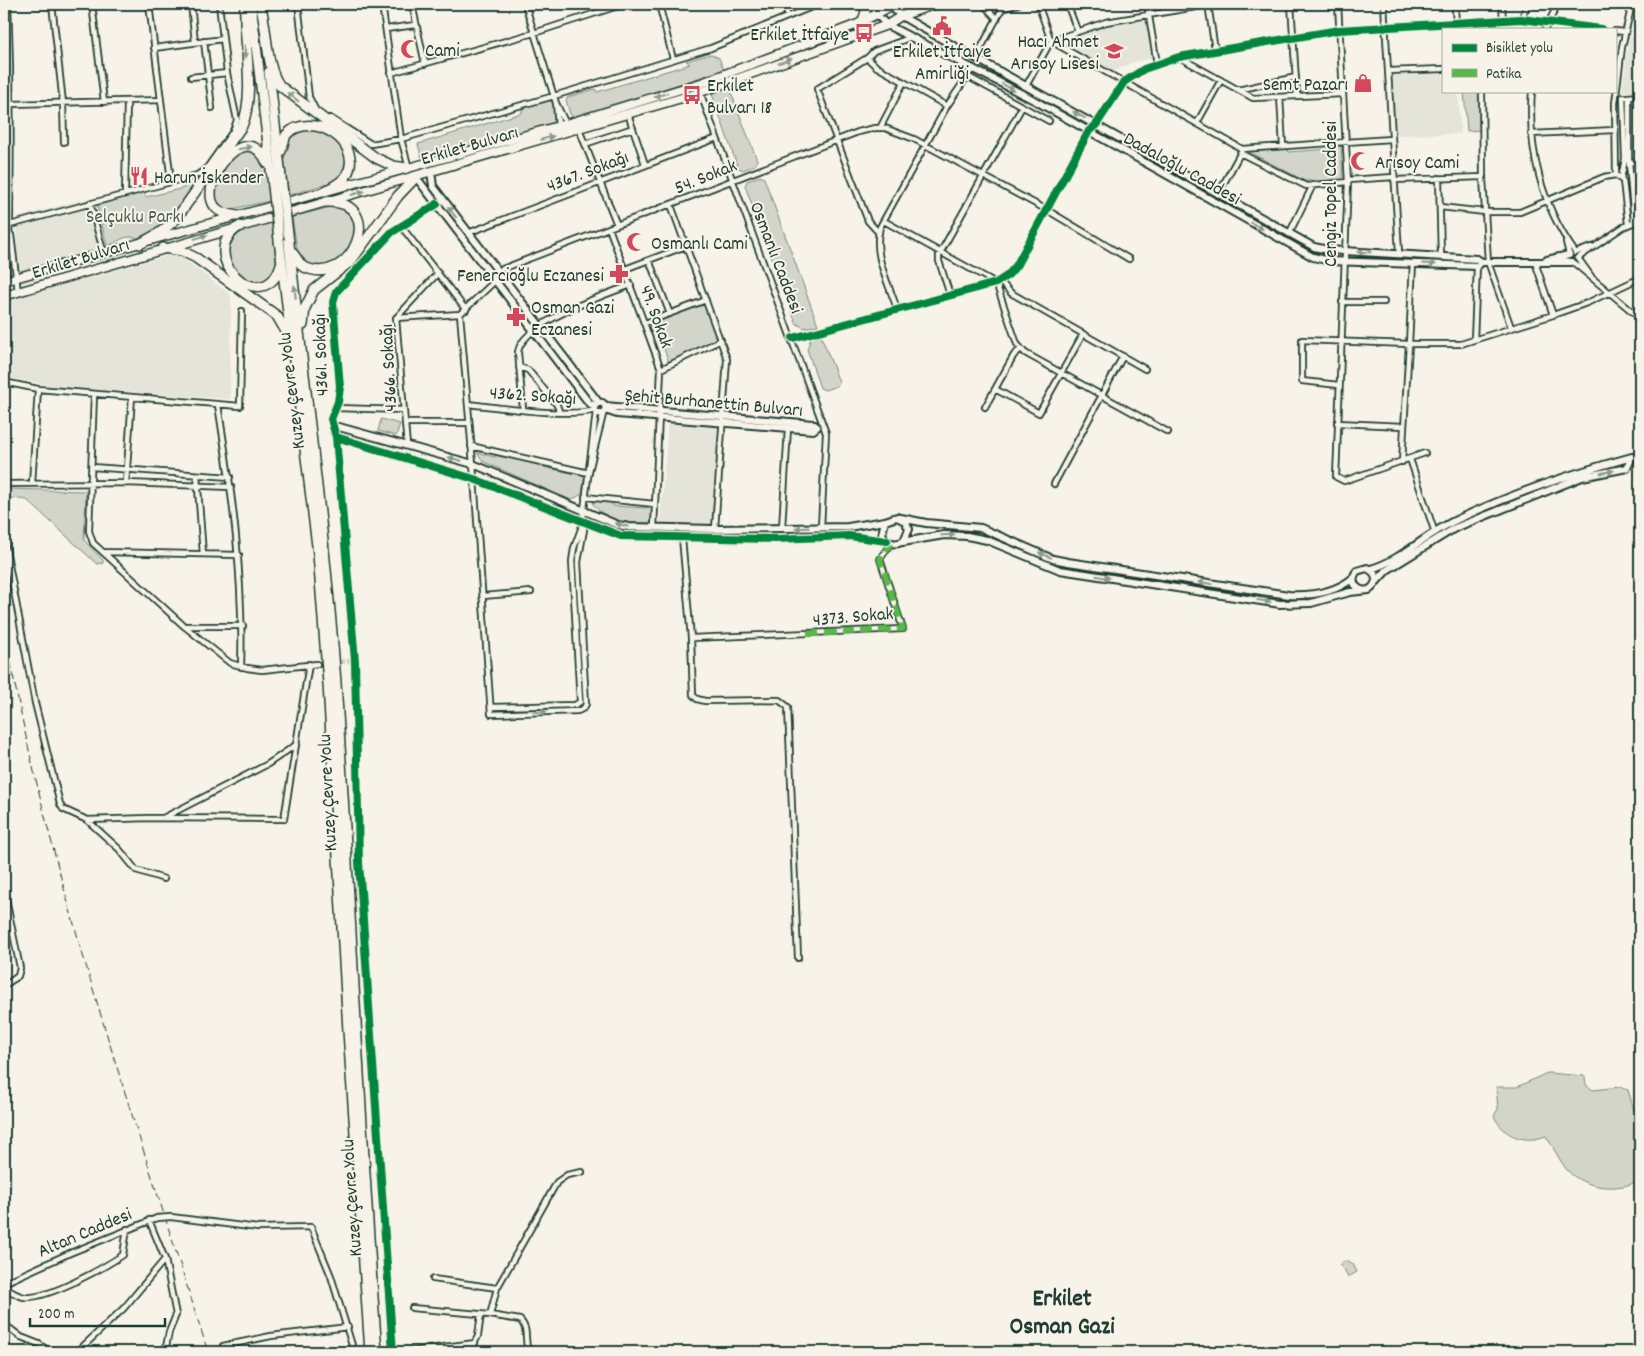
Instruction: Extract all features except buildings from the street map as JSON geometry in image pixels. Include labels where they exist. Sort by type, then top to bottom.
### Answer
[{"type":"highway","points":[[140,244],[161,232],[176,219],[237,134],[244,120],[248,94],[245,4]]},
{"type":"highway","points":[[251,4],[271,171]]},
{"type":"highway","points":[[260,4],[266,22],[272,69],[280,86],[376,158],[393,166],[408,168]]},
{"type":"highway","points":[[260,4],[281,172]]},
{"type":"highway","points":[[278,186],[281,172],[282,143],[288,132],[304,125],[316,126],[328,130],[344,145],[350,162],[344,178],[324,192]]},
{"type":"highway","points":[[238,216],[219,210],[210,198],[214,177],[228,157],[239,148],[254,147],[264,156],[278,186],[295,258],[306,268],[326,269],[346,260],[358,241],[358,219],[349,207],[339,202],[326,202]]},
{"type":"highway","points":[[302,358],[303,316],[310,298],[320,284],[351,262],[398,196],[416,177]]},
{"type":"highway","name":"Kuzey Çevre Yolu","points":[[278,186],[280,240],[318,554],[370,1352]]},
{"type":"highway","points":[[240,226],[230,235],[224,251],[229,269],[240,281],[255,286],[268,283],[278,272],[282,257]]},
{"type":"highway","name":"Kuzey Çevre Yolu","points":[[288,234],[325,555],[336,683],[355,1032],[377,1352]]},
{"type":"highway","points":[[162,248],[177,249],[192,255],[277,316],[292,345]]},
{"type":"main road","points":[[862,22],[870,4]]},
{"type":"main road","name":"Erkilet Bulvarı","points":[[4,281],[562,125],[704,82],[862,22],[888,5],[902,4]]},
{"type":"main road","name":"Erkilet Bulvarı","points":[[5,296],[162,248],[416,177],[700,92],[887,25],[901,16],[936,4]]},
{"type":"street","points":[[8,4],[12,104],[10,234],[18,293]]},
{"type":"street","points":[[52,4],[63,103],[64,142]]},
{"type":"street","points":[[92,4],[104,102]]},
{"type":"street","points":[[149,4],[171,181]]},
{"type":"street","points":[[191,4],[195,42]]},
{"type":"street","points":[[10,225],[197,175],[204,171],[235,127],[237,120],[227,73],[219,4]]},
{"type":"street","points":[[298,4],[309,97],[313,106],[368,143],[376,144],[401,139],[554,96],[711,48],[819,4]]},
{"type":"street","points":[[382,4],[401,139],[408,168]]},
{"type":"street","points":[[412,4],[415,25],[425,64]]},
{"type":"street","points":[[525,4],[562,125]]},
{"type":"street","points":[[391,73],[534,33],[624,4]]},
{"type":"street","points":[[659,4],[673,59]]},
{"type":"street","points":[[783,4],[788,16]]},
{"type":"street","points":[[870,4],[876,14],[887,25]]},
{"type":"street","points":[[982,4],[997,19]]},
{"type":"street","points":[[976,58],[1002,10],[1018,4]]},
{"type":"street","points":[[1038,4],[1051,41],[1197,123],[1241,151],[1306,186],[1348,181],[1483,176]]},
{"type":"street","points":[[1067,4],[1078,32]]},
{"type":"street","points":[[1147,4],[1157,64]]},
{"type":"street","points":[[1026,86],[1051,41],[1106,22],[1208,4],[1216,50]]},
{"type":"street","points":[[1292,4],[1297,96]]},
{"type":"street","name":"Cengiz Topel Caddesi","points":[[1338,4],[1348,181],[1335,475],[1338,480],[1344,481],[1402,462]]},
{"type":"street","points":[[1384,4],[1399,253]]},
{"type":"street","points":[[1455,4],[1456,26]]},
{"type":"street","points":[[1502,4],[1503,20]]},
{"type":"street","points":[[1521,20],[1528,4]]},
{"type":"street","points":[[1545,28],[1558,4]]},
{"type":"street","points":[[1616,84],[1631,8],[1636,4]]},
{"type":"street","name":"Dadaloğlu Caddesi","points":[[888,5],[901,16],[1314,247],[1346,251],[1441,255],[1477,259],[1482,264]]},
{"type":"street","points":[[793,338],[998,282],[1016,266],[1089,131],[1096,125],[1124,82],[1144,69],[1179,57],[1293,36],[1339,30],[1456,26],[1503,20],[1548,21],[1594,28]]},
{"type":"street","points":[[386,29],[415,25]]},
{"type":"street","name":"Dadaloğlu Caddesi","points":[[887,25],[914,37],[1089,131],[1307,254],[1325,260],[1412,264],[1537,262],[1573,257]]},
{"type":"street","points":[[1616,31],[1625,32]]},
{"type":"street","points":[[879,233],[868,221],[817,89],[867,58],[874,51],[914,37]]},
{"type":"street","points":[[154,48],[222,39]]},
{"type":"street","points":[[204,41],[212,108]]},
{"type":"street","points":[[1179,57],[1254,98],[1343,94]]},
{"type":"street","points":[[867,58],[904,82],[947,106]]},
{"type":"street","points":[[897,309],[879,255],[879,233],[884,220],[947,106],[973,68]]},
{"type":"street","points":[[1388,71],[1442,70]]},
{"type":"street","points":[[191,77],[227,73]]},
{"type":"street","points":[[967,76],[1049,121]]},
{"type":"street","points":[[1238,90],[1296,77]]},
{"type":"street","points":[[1197,123],[1220,80]]},
{"type":"street","points":[[904,82],[880,128],[889,129],[925,145],[983,178],[1046,210],[1129,259]]},
{"type":"street","name":"Osmanlı Caddesi","points":[[700,92],[793,338],[820,426],[828,439],[821,528]]},
{"type":"street","points":[[1474,340],[1485,212],[1482,92]]},
{"type":"street","points":[[1532,92],[1531,134],[1537,171],[1546,200],[1573,257],[1608,294],[1640,318]]},
{"type":"street","points":[[1615,92],[1616,175]]},
{"type":"street","points":[[1615,98],[1640,96]]},
{"type":"street","points":[[1280,97],[1283,146]]},
{"type":"street","points":[[1623,97],[1625,159],[1622,179],[1626,194],[1628,224]]},
{"type":"street","points":[[1629,97],[1629,162],[1634,222]]},
{"type":"street","points":[[12,104],[161,100]]},
{"type":"street","points":[[125,194],[126,101]]},
{"type":"street","points":[[556,103],[562,125]]},
{"type":"street","points":[[950,295],[939,261],[941,252],[1022,107]]},
{"type":"street","points":[[628,114],[645,164]]},
{"type":"street","points":[[585,144],[632,128]]},
{"type":"street","name":"54. Sokak","points":[[497,271],[671,206],[733,180],[865,130],[880,128]]},
{"type":"street","points":[[579,129],[617,225]]},
{"type":"street","points":[[1531,134],[1615,130]]},
{"type":"street","name":"4367. Sokağı","points":[[468,233],[600,181],[717,138]]},
{"type":"street","points":[[1241,151],[1283,146],[1391,139]]},
{"type":"street","points":[[1218,194],[1241,151]]},
{"type":"street","points":[[1629,162],[1640,162]]},
{"type":"street","name":"Şehit Burhanettin Bulvarı","points":[[431,172],[433,186],[497,271],[537,330]]},
{"type":"street","points":[[1616,175],[1622,179]]},
{"type":"street","points":[[1440,207],[1485,212],[1520,212],[1546,200],[1616,175]]},
{"type":"street","name":"Şehit Burhanettin Bulvarı","points":[[416,177],[496,280],[600,408],[617,414],[660,414],[788,428],[813,430],[820,426]]},
{"type":"street","points":[[1439,178],[1441,255]]},
{"type":"street","points":[[1289,234],[1313,185]]},
{"type":"street","points":[[90,203],[104,254]]},
{"type":"street","name":"4361. Sokağı","points":[[393,1352],[359,862],[355,661],[335,435],[331,419],[336,408],[340,387],[334,295],[376,246],[401,226],[437,204]]},
{"type":"street","points":[[671,206],[721,340],[727,365],[715,529]]},
{"type":"street","points":[[884,220],[998,282],[1008,291],[1146,369]]},
{"type":"street","points":[[1573,257],[1628,224],[1640,220]]},
{"type":"street","points":[[401,226],[466,310]]},
{"type":"street","name":"49. Sokak","points":[[609,228],[661,369],[654,528]]},
{"type":"street","points":[[5,296],[4,281],[10,234]]},
{"type":"street","points":[[625,269],[686,246]]},
{"type":"street","points":[[649,260],[670,314]]},
{"type":"street","points":[[1537,262],[1553,315]]},
{"type":"street","points":[[1412,264],[1402,462],[1425,453]]},
{"type":"street","points":[[1482,264],[1511,327]]},
{"type":"street","points":[[396,318],[460,314],[496,280],[497,271]]},
{"type":"street","name":"4366. Sokağı","points":[[407,446],[396,318],[438,273]]},
{"type":"street","points":[[1339,385],[1305,382],[1301,378],[1302,340],[1450,345],[1474,340],[1553,315],[1608,294],[1640,278]]},
{"type":"street","points":[[998,282],[1021,349],[1168,432]]},
{"type":"street","points":[[523,409],[519,346],[537,330],[571,307],[631,285]]},
{"type":"street","points":[[645,322],[706,300]]},
{"type":"street","points":[[1342,302],[1384,302]]},
{"type":"street","points":[[4,382],[38,389],[240,406],[242,311]]},
{"type":"street","points":[[460,314],[472,446],[491,714],[578,711],[584,708],[586,702],[578,562],[584,530],[582,524]]},
{"type":"street","points":[[995,389],[1039,413],[1084,334]]},
{"type":"street","points":[[661,369],[721,340]]},
{"type":"street","points":[[985,407],[1014,355],[1021,349]]},
{"type":"street","points":[[1054,484],[1124,356]]},
{"type":"street","points":[[519,367],[528,370],[557,405],[559,411]]},
{"type":"street","points":[[32,484],[38,389]]},
{"type":"street","points":[[94,394],[89,534],[93,542],[184,626],[225,660],[242,667],[262,670],[316,664]]},
{"type":"street","points":[[126,484],[132,397]]},
{"type":"street","points":[[218,404],[230,477],[238,555],[242,667]]},
{"type":"street","name":"4362. Sokağı","points":[[468,404],[586,412],[600,408]]},
{"type":"street","points":[[336,408],[404,410]]},
{"type":"street","points":[[589,472],[600,408]]},
{"type":"street","points":[[578,704],[581,698],[572,561],[576,538],[582,524],[600,408]]},
{"type":"street","name":"Şehit Burhanettin Bulvarı","points":[[722,420],[813,424],[820,426]]},
{"type":"street","points":[[405,423],[469,423]]},
{"type":"street","points":[[1337,423],[1404,426]]},
{"type":"street","points":[[1632,457],[1627,468],[1582,477],[1455,528],[1387,570],[1369,590],[1361,590],[1311,603],[1280,604],[1060,570],[987,540],[967,536],[944,535],[900,543],[849,536],[776,539],[626,537],[582,524],[474,479],[335,435],[339,427],[473,464],[618,525],[654,528],[715,529],[821,528],[848,527],[885,521],[892,517],[926,523],[981,528],[1053,559],[1068,562],[1306,596],[1344,586],[1360,569],[1370,569],[1389,562],[1457,520],[1579,472],[1632,457],[1640,455]]},
{"type":"street","points":[[782,528],[788,428]]},
{"type":"street","points":[[472,446],[589,472]]},
{"type":"street","points":[[1410,459],[1434,533]]},
{"type":"street","points":[[92,467],[230,477]]},
{"type":"street","points":[[197,475],[203,554]]},
{"type":"street","points":[[4,484],[92,483],[231,487]]},
{"type":"street","points":[[585,497],[655,504]]},
{"type":"street","points":[[900,543],[906,537],[909,529],[901,518]]},
{"type":"street","points":[[885,521],[882,534],[889,542]]},
{"type":"street","points":[[4,538],[35,703],[60,804],[68,814],[87,820],[164,818],[284,819],[309,664]]},
{"type":"street","points":[[682,538],[691,638],[692,693],[696,698],[710,701],[779,700],[788,707],[798,958]]},
{"type":"street","name":"4373. Sokak","points":[[691,638],[903,629],[880,559],[889,542]]},
{"type":"street","points":[[103,552],[238,555]]},
{"type":"street","points":[[1370,569],[1375,575],[1376,582]]},
{"type":"street","points":[[1353,578],[1355,585],[1361,590]]},
{"type":"street","points":[[482,596],[531,592]]},
{"type":"street","points":[[184,626],[242,626]]},
{"type":"street","points":[[490,707],[578,704],[584,708]]},
{"type":"street","points":[[164,818],[268,764],[297,744]]},
{"type":"street","points":[[87,820],[119,849],[136,870],[164,879]]},
{"type":"street","points":[[4,889],[20,968],[18,976],[4,986]]},
{"type":"street","points":[[490,1315],[496,1288],[557,1182],[567,1175],[582,1172]]},
{"type":"street","name":"Altan Caddesi","points":[[4,1283],[127,1229],[157,1218],[182,1218],[258,1228],[311,1227],[348,1327]]},
{"type":"street","points":[[149,1220],[165,1259],[176,1315],[168,1332],[165,1352]]},
{"type":"street","points":[[4,1287],[22,1297],[40,1296],[101,1270],[123,1255],[127,1229]]},
{"type":"street","points":[[77,1352],[124,1308],[165,1259]]},
{"type":"street","points":[[433,1279],[496,1288]]},
{"type":"street","points":[[412,1308],[490,1315],[522,1322],[526,1329],[529,1352]]},
{"type":"street","points":[[470,1352],[475,1343],[481,1314]]},
{"type":"street","points":[[4,1324],[21,1337],[38,1344],[50,1352]]},
{"type":"street","points":[[224,1352],[223,1346],[271,1336],[348,1327],[354,1352]]},
{"type":"street","points":[[405,1352],[475,1343]]},
{"type":"shaded area","name":"Hacı Ahmet Arısoy Lisesi","points":[[1146,18],[1153,58],[1133,62],[1113,72],[1064,45],[1065,41],[1109,24]]},
{"type":"shaded area","points":[[1629,36],[1640,38],[1640,92],[1622,92]]},
{"type":"shaded area","points":[[1442,72],[1442,92],[1458,92],[1461,134],[1394,135],[1391,76]]},
{"type":"shaded area","points":[[89,198],[104,257],[17,286],[16,218]]},
{"type":"shaded area","points":[[166,256],[181,257],[231,295],[230,399],[60,387],[4,377],[4,301]]},
{"type":"shaded area","points":[[668,420],[725,425],[719,526],[660,525]]},
{"type":"green space","points":[[711,54],[719,58],[724,70],[574,117],[570,114],[566,100],[568,97],[595,89],[597,92],[690,64],[686,61]]},
{"type":"green space","points":[[729,87],[757,160],[755,165],[743,170],[738,168],[712,94]]},
{"type":"green space","points":[[1464,92],[1483,92],[1485,130],[1467,131]]},
{"type":"green space","points":[[549,101],[554,103],[557,118],[552,124],[426,159],[421,156],[418,144],[522,113],[522,109]]},
{"type":"green space","points":[[313,127],[335,138],[340,143],[345,154],[345,172],[336,181],[289,195],[283,153],[290,134]]},
{"type":"green space","points":[[1341,145],[1343,180],[1305,181],[1249,152],[1287,148],[1288,152],[1329,149],[1331,146]]},
{"type":"green space","points":[[243,149],[263,156],[267,170],[270,201],[227,210],[222,209],[212,195],[222,168]]},
{"type":"green space","points":[[760,176],[764,178],[818,325],[804,328],[796,323],[745,186],[747,181]]},
{"type":"green space","name":"Selçuklu Parkı","points":[[201,177],[168,224],[137,238],[124,238],[107,246],[97,205],[144,192],[146,197],[184,188],[184,183]]},
{"type":"green space","points":[[335,206],[352,212],[357,234],[346,256],[326,267],[307,265],[298,256],[292,217]]},
{"type":"green space","points":[[272,222],[277,269],[264,283],[245,281],[230,266],[227,245],[236,233]]},
{"type":"green space","points":[[708,302],[720,333],[713,341],[670,365],[654,322]]},
{"type":"green space","points":[[820,333],[839,382],[837,386],[825,390],[820,388],[807,349],[811,338]]},
{"type":"green space","points":[[381,419],[400,424],[396,436],[378,431]]},
{"type":"green space","points":[[477,453],[495,457],[496,453],[538,462],[538,466],[586,476],[582,494],[571,500],[484,462]]},
{"type":"green space","points":[[4,489],[86,491],[84,540],[103,560],[103,563],[97,564],[27,500],[4,497]]},
{"type":"green space","points":[[594,501],[613,503],[613,506],[647,508],[648,505],[656,505],[654,522],[629,523],[620,521],[598,510],[593,504]]},
{"type":"green space","points":[[1547,1073],[1585,1076],[1586,1085],[1593,1090],[1620,1087],[1628,1090],[1634,1110],[1640,1119],[1640,1180],[1622,1186],[1602,1187],[1592,1185],[1574,1176],[1567,1170],[1546,1136],[1523,1139],[1509,1134],[1503,1129],[1494,1116],[1498,1109],[1496,1087],[1517,1087]]},
{"type":"green space","points":[[1344,1261],[1353,1264],[1357,1272],[1348,1277],[1344,1269],[1339,1265]]},
{"type":"tunnel","points":[[334,662],[355,661]]},
{"type":"railway","points":[[4,626],[22,719],[43,810],[68,902],[122,1083],[208,1352]]},
{"type":"marked path","points":[[807,634],[903,629],[880,559],[891,543]]},
{"type":"cycle path","points":[[793,338],[996,283],[1008,275],[1016,266],[1089,131],[1096,125],[1124,82],[1144,69],[1179,57],[1339,30],[1521,19],[1593,28]]},
{"type":"cycle path","points":[[437,204],[392,232],[336,292],[333,302],[340,387],[338,402],[331,419],[336,437],[474,479],[621,536],[776,539],[849,536],[887,541]]},
{"type":"cycle path","points":[[336,437],[355,661],[359,862],[393,1352]]},
{"type":"place","name":"Erkilet İtfaiye Amirliği","points":[[942,26]]},
{"type":"place","name":"Erkilet İtfaiye","points":[[864,33]]},
{"type":"place","name":"Cami","points":[[410,49]]},
{"type":"place","name":"Hacı Ahmet Arısoy Lisesi","points":[[1114,51]]},
{"type":"place","name":"Semt Pazarı","points":[[1363,83]]},
{"type":"place","name":"Erkilet Bulvarı 18","points":[[692,95]]},
{"type":"place","name":"Arısoy Cami","points":[[1360,161]]},
{"type":"place","name":"Harun İskender","points":[[139,176]]},
{"type":"place","name":"Osmanlı Cami","points":[[636,242]]},
{"type":"place","name":"Fenercioğlu Eczanesi","points":[[619,274]]},
{"type":"place","name":"Osman Gazi Eczanesi","points":[[516,317]]},
{"type":"district","name":"Erkilet Osman Gazi","points":[[1062,1311]]}]
